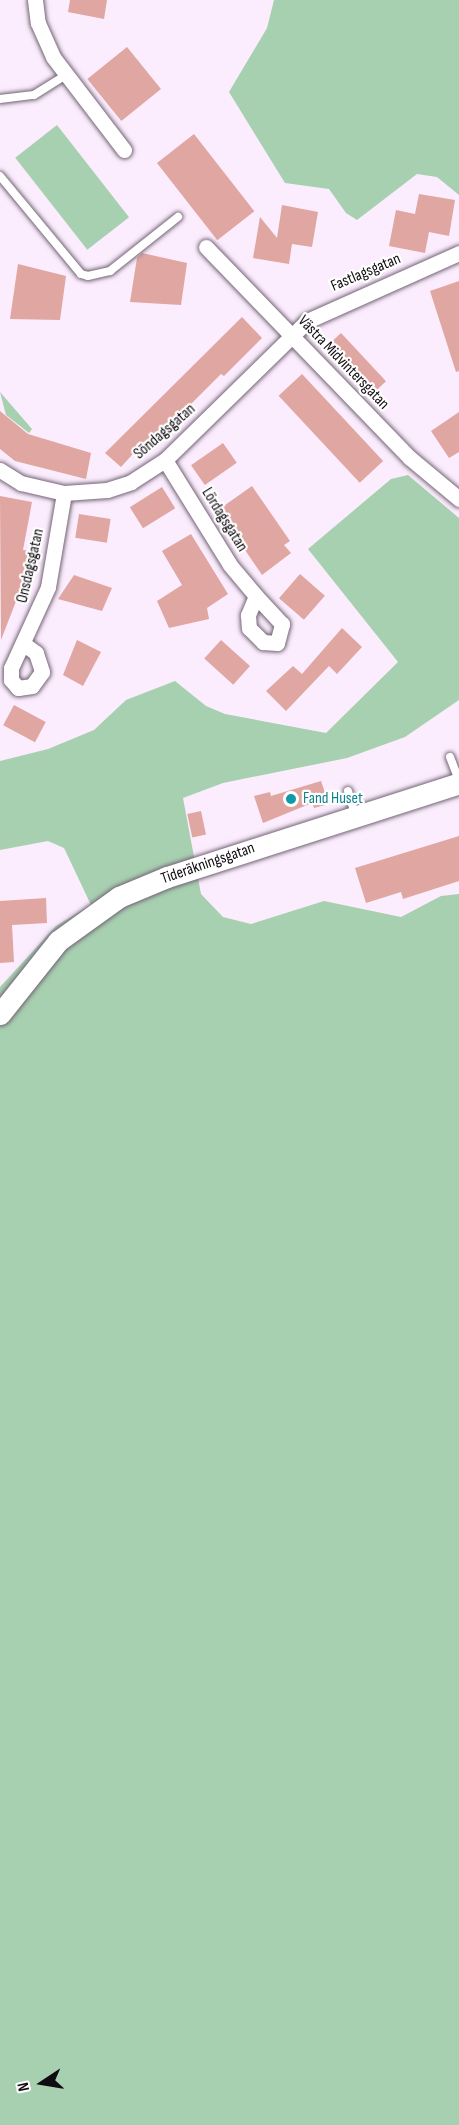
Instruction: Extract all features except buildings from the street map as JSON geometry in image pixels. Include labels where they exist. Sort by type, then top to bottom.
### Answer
[{"type":"street","points":[[35,0],[43,40],[65,76],[124,150]]},
{"type":"street","name":"Västra Midvintersgatan","points":[[206,247],[410,458],[459,500]]},
{"type":"street","name":"Fastlagsgatan","points":[[291,334],[334,306],[459,254]]},
{"type":"street","name":"Söndagsgatan","points":[[0,470],[21,483],[64,493],[117,488],[165,460],[291,334]]},
{"type":"street","name":"Lördagsgatan","points":[[165,460],[230,565],[256,596]]},
{"type":"street","name":"Onsdagsgatan","points":[[24,644],[48,587],[64,493]]},
{"type":"street","name":"Tideräkningsgatan","points":[[0,1014],[58,941],[119,897],[167,877],[459,781]]},
{"type":"lane","points":[[0,99],[34,95],[65,76]]},
{"type":"lane","points":[[0,176],[81,274],[88,276],[110,271],[178,217]]},
{"type":"lane","points":[[450,757],[459,781]]},
{"type":"lane","points":[[348,791],[355,816]]},
{"type":"green space","points":[[274,0],[459,0],[459,195],[437,177],[417,174],[357,220],[346,213],[329,189],[285,183],[229,92],[267,28]]},
{"type":"green space","points":[[57,125],[129,217],[87,250],[15,158]]},
{"type":"green space","points":[[0,392],[32,429],[29,433],[6,415]]},
{"type":"green space","points":[[408,475],[459,518],[459,700],[405,737],[347,758],[223,783],[183,798],[201,894],[223,917],[251,924],[324,901],[401,917],[441,896],[459,894],[459,2125],[0,2125],[0,987],[56,926],[91,905],[64,848],[48,841],[0,850],[0,761],[48,749],[94,730],[126,700],[175,681],[206,706],[225,714],[326,733],[398,662],[308,549],[391,479]]},
{"type":"place","name":"Fand Huset","points":[[291,799]]}]
